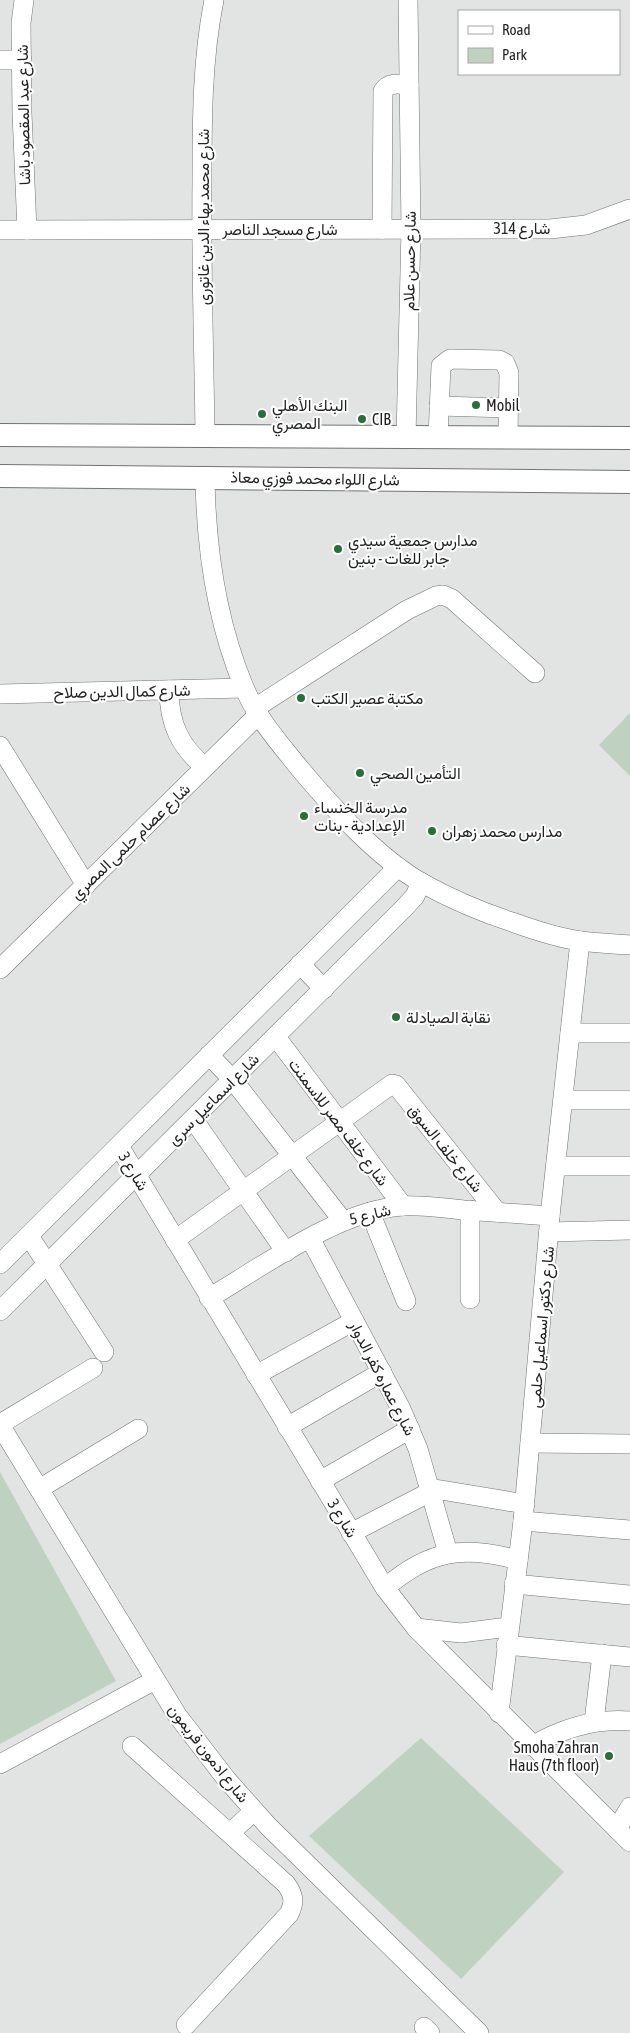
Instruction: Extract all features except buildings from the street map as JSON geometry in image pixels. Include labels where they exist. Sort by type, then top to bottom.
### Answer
[{"type":"main road","points":[[0,435],[630,438]]},
{"type":"main road","name":"شارع اللواء محمد فوزي معاذ","points":[[0,476],[630,482]]},
{"type":"street","name":"شارع عبد المقصود باشا","points":[[24,0],[21,23],[23,166],[27,230]]},
{"type":"street","name":"شارع محمد بهاء الدين غاتورى","points":[[205,435],[201,229],[203,91],[210,19],[214,0]]},
{"type":"street","name":"شارع حسن علام","points":[[406,437],[411,229],[408,0]]},
{"type":"street","points":[[0,60],[22,60]]},
{"type":"street","name":"شارع حسن علام","points":[[382,229],[382,91],[391,84],[409,85]]},
{"type":"street","name":"شارع 314","points":[[411,229],[568,228],[604,220],[630,209]]},
{"type":"street","name":"شارع مسجد الناصر","points":[[0,230],[411,229]]},
{"type":"street","points":[[438,437],[441,366],[450,358],[499,360],[504,363],[509,373],[508,438]]},
{"type":"street","points":[[439,406],[508,408]]},
{"type":"street","points":[[205,477],[206,521],[214,583],[231,652],[244,688],[257,711],[320,793],[357,832],[398,867],[421,882],[464,904],[541,932],[580,941],[630,945]]},
{"type":"street","name":"شارع عصام حلمى المصري","points":[[0,969],[205,767],[257,711],[407,610],[439,595],[452,599],[535,673]]},
{"type":"street","name":"شارع كمال الدين صلاح","points":[[0,694],[244,688]]},
{"type":"street","points":[[169,690],[170,712],[176,734],[189,752],[205,767]]},
{"type":"street","points":[[0,746],[86,885]]},
{"type":"street","name":"شارع اسماعيل سرى","points":[[0,1264],[398,867]]},
{"type":"street","name":"شارع اسماعيل سرى","points":[[0,1311],[405,907],[414,896],[421,882]]},
{"type":"street","name":"شارع دكتور اسماعيل حلمى","points":[[499,1713],[507,1636],[524,1512],[550,1224],[580,941]]},
{"type":"street","points":[[300,964],[324,989]]},
{"type":"street","points":[[570,1033],[630,1033]]},
{"type":"street","name":"شارع خلف مصر للاسمنت","points":[[276,1037],[402,1206]]},
{"type":"street","points":[[209,1055],[232,1080],[343,1221]]},
{"type":"street","name":"شارع خلف السوق","points":[[339,1121],[389,1084],[394,1084],[497,1212]]},
{"type":"street","points":[[563,1100],[630,1100]]},
{"type":"street","points":[[193,1119],[286,1252]]},
{"type":"street","points":[[175,1240],[339,1121]]},
{"type":"street","name":"شارع 3","points":[[119,1146],[385,1588],[416,1628],[623,1835]]},
{"type":"street","points":[[556,1166],[630,1166]]},
{"type":"street","name":"شارع 5","points":[[210,1298],[310,1238],[343,1221],[370,1212],[402,1206],[497,1212],[550,1224],[630,1230]]},
{"type":"street","points":[[470,1210],[470,1299]]},
{"type":"street","points":[[370,1212],[406,1301]]},
{"type":"street","points":[[29,1236],[104,1352]]},
{"type":"street","name":"شارع عماره كفر الدوار","points":[[310,1238],[382,1372],[410,1429],[448,1553]]},
{"type":"street","points":[[256,1374],[354,1321]]},
{"type":"street","points":[[0,1424],[93,1368]]},
{"type":"street","points":[[287,1427],[382,1372]]},
{"type":"street","name":"شارع ادمون فريمون","points":[[0,1424],[155,1680],[201,1748],[226,1780],[268,1826],[479,2033]]},
{"type":"street","points":[[320,1481],[410,1429]]},
{"type":"street","points":[[39,1489],[138,1430]]},
{"type":"street","points":[[530,1443],[630,1444]]},
{"type":"street","points":[[351,1533],[430,1490],[524,1512],[630,1530]]},
{"type":"street","points":[[385,1588],[403,1572],[425,1560],[448,1553],[470,1551],[493,1553],[518,1560]]},
{"type":"street","points":[[514,1584],[630,1595]]},
{"type":"street","points":[[416,1628],[507,1636],[602,1654],[630,1657]]},
{"type":"street","points":[[594,1722],[602,1654]]},
{"type":"street","points":[[0,1764],[155,1680]]},
{"type":"street","points":[[532,1746],[551,1735],[572,1727],[594,1722],[630,1721]]},
{"type":"street","points":[[132,1746],[286,1884],[292,1893],[294,1904],[289,1914],[186,2025]]},
{"type":"street","points":[[623,1835],[630,1807]]},
{"type":"street","points":[[230,1833],[254,1811]]},
{"type":"street","points":[[245,1847],[268,1826]]},
{"type":"green space","points":[[630,713],[630,776],[599,745]]},
{"type":"green space","points":[[0,1472],[116,1681],[0,1744]]},
{"type":"green space","points":[[421,1738],[564,1872],[461,1979],[309,1836]]},
{"type":"place","name":"Mobil","points":[[476,405]]},
{"type":"place","name":"البنك الأهلي المصري","points":[[262,414]]},
{"type":"place","name":"CIB","points":[[362,419]]},
{"type":"place","name":"مدارس جمعية سيدي جابر للغات - بنين","points":[[338,549]]},
{"type":"place","name":"مكتبة عصير الكتب","points":[[301,698]]},
{"type":"place","name":"التأمين الصحي","points":[[360,773]]},
{"type":"place","name":"مدرسة الخنساء الإعدادية - بنات","points":[[304,816]]},
{"type":"place","name":"مدارس محمد زهران","points":[[432,831]]},
{"type":"place","name":"نقابة الصيادلة","points":[[396,1017]]},
{"type":"place","name":"Smoha Zahran Haus (7th floor)","points":[[609,1756]]}]
